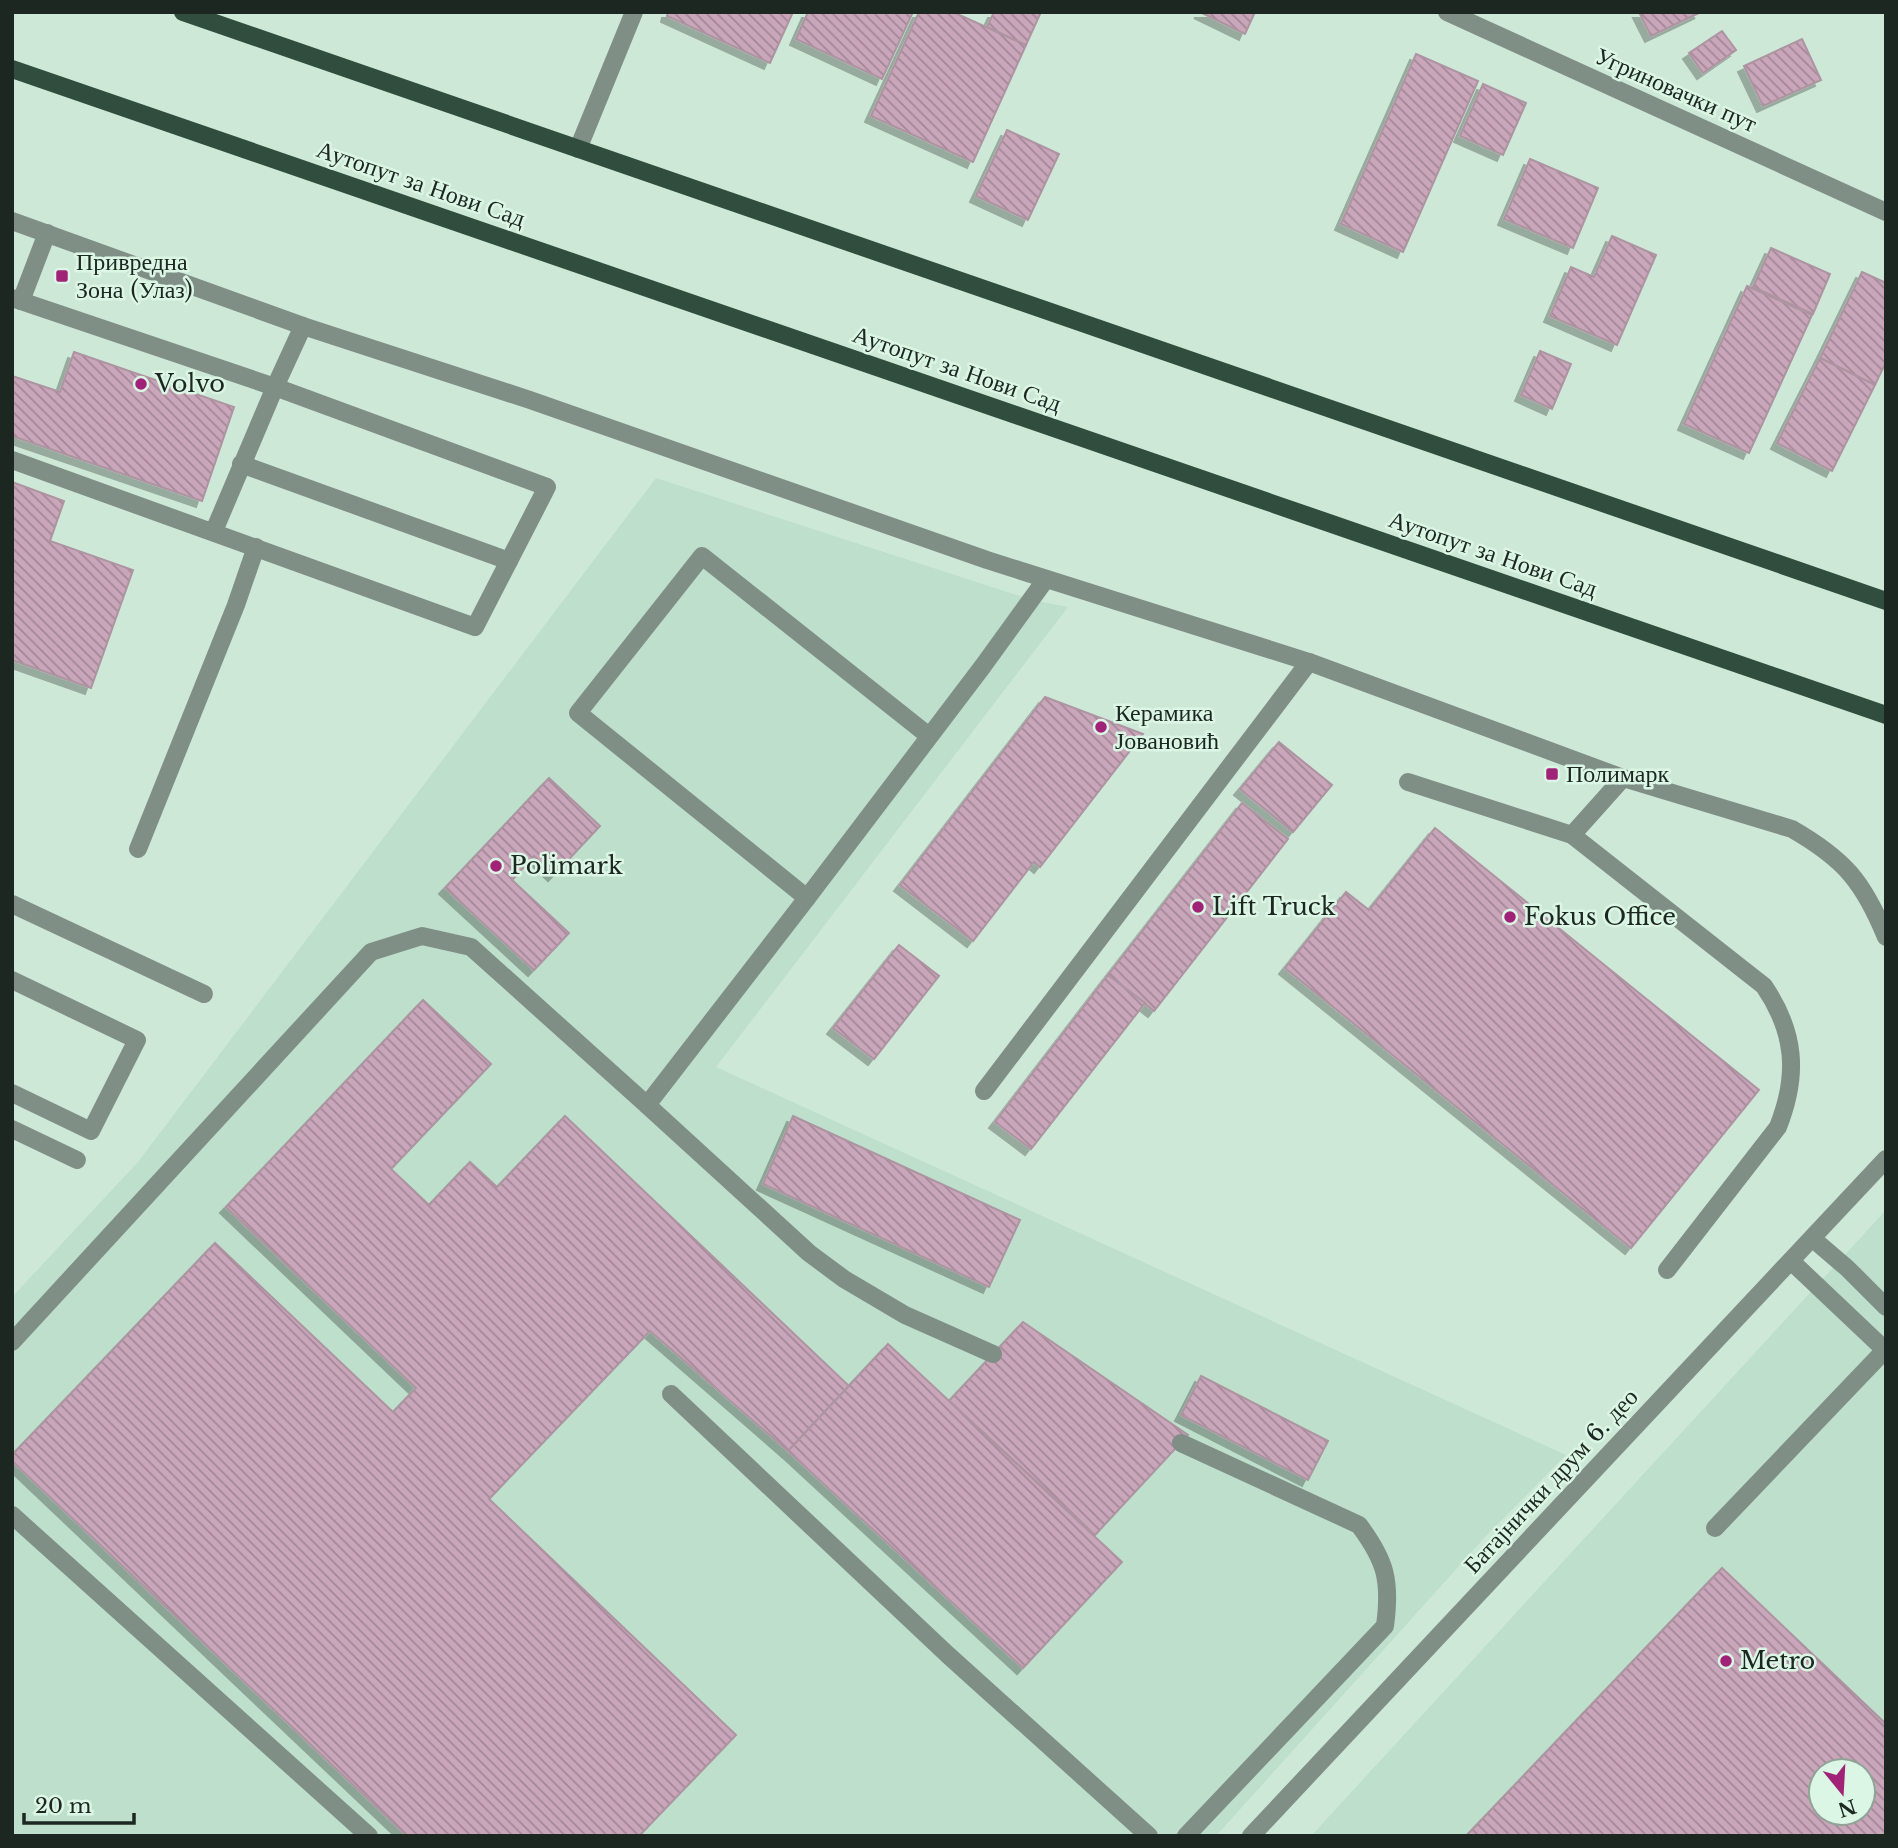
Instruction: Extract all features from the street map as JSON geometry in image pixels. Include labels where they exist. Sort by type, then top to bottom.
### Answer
[{"type":"main road","points":[[183,12],[1886,601]]},
{"type":"main road","name":"Аутопут за Нови Сад","points":[[12,69],[1886,715]]},
{"type":"street","points":[[578,149],[634,12]]},
{"type":"street","name":"Угриновачки пут","points":[[1447,12],[1886,212]]},
{"type":"street","points":[[12,221],[303,326],[530,400],[1046,579],[1309,662],[1623,778],[1792,829],[1815,842],[1854,876],[1867,896],[1886,937]]},
{"type":"street","points":[[12,460],[475,627],[547,487],[275,387],[17,299],[47,233]]},
{"type":"street","points":[[214,531],[303,326]]},
{"type":"street","points":[[241,464],[509,561]]},
{"type":"street","points":[[138,849],[236,605],[256,547]]},
{"type":"street","points":[[807,898],[578,713],[702,556],[929,736]]},
{"type":"street","points":[[647,1105],[807,898],[1046,579]]},
{"type":"street","points":[[984,1091],[1309,662]]},
{"type":"street","points":[[1572,835],[1623,778]]},
{"type":"street","points":[[1408,782],[1572,835],[1764,986],[1779,1008],[1786,1029],[1791,1067],[1789,1099],[1778,1127],[1667,1270]]},
{"type":"street","points":[[12,904],[204,994]]},
{"type":"street","points":[[12,1342],[371,952],[422,936],[471,947],[809,1254],[844,1279],[905,1315],[993,1354]]},
{"type":"street","points":[[12,980],[137,1040],[91,1131],[12,1093]]},
{"type":"street","points":[[12,1129],[77,1160]]},
{"type":"street","name":"Батајнички друм 6. део","points":[[1251,1836],[1886,1159]]},
{"type":"street","points":[[1812,1239],[1847,1268],[1886,1307]]},
{"type":"street","points":[[1715,1528],[1886,1349],[1791,1261]]},
{"type":"street","points":[[671,1394],[948,1655],[1149,1836]]},
{"type":"street","points":[[1181,1443],[1359,1525],[1378,1550],[1386,1574],[1388,1604],[1385,1626],[1186,1836]]},
{"type":"street","points":[[12,1515],[369,1836]]},
{"type":"shaded area","points":[[656,478],[1032,600],[1068,607],[716,1067],[1566,1455],[1486,1536],[1216,1836],[12,1836],[12,1297],[138,1162]]},
{"type":"shaded area","points":[[1886,1210],[1886,1836],[1311,1836]]},
{"type":"building","points":[[668,12],[793,12],[770,63],[667,16]]},
{"type":"building","points":[[808,12],[913,12],[882,79],[796,39]]},
{"type":"building","points":[[919,12],[953,12],[1026,45],[973,162],[871,116]]},
{"type":"building","points":[[994,12],[1041,12],[1026,45],[987,27]]},
{"type":"building","points":[[1200,12],[1255,12],[1245,34]]},
{"type":"building","points":[[1639,12],[1701,12],[1651,36]]},
{"type":"building","points":[[1722,31],[1736,50],[1703,73],[1689,53]]},
{"type":"building","points":[[1802,39],[1821,80],[1763,106],[1744,66]]},
{"type":"building","points":[[1416,54],[1478,81],[1403,252],[1341,224]]},
{"type":"building","points":[[1483,84],[1526,103],[1503,155],[1460,136]]},
{"type":"building","points":[[1007,130],[1059,154],[1028,220],[976,196]]},
{"type":"building","points":[[1530,159],[1598,188],[1573,248],[1504,219]]},
{"type":"building","points":[[1612,236],[1656,255],[1617,345],[1550,316],[1571,267],[1594,277]]},
{"type":"building","points":[[1771,248],[1830,274],[1813,314],[1753,287]]},
{"type":"building","points":[[1862,272],[1886,283],[1886,362],[1875,385],[1820,358]]},
{"type":"building","points":[[1747,286],[1812,315],[1749,453],[1684,424]]},
{"type":"building","points":[[1540,351],[1571,364],[1552,409],[1521,395]]},
{"type":"building","points":[[74,352],[234,407],[202,501],[12,436],[12,376],[60,392]]},
{"type":"building","points":[[1820,358],[1875,385],[1832,471],[1777,443]]},
{"type":"building","points":[[12,482],[64,501],[50,541],[133,570],[91,688],[12,660]]},
{"type":"building","points":[[1045,697],[1143,734],[1040,867],[1034,862],[973,941],[900,885]]},
{"type":"building","points":[[1279,742],[1332,785],[1293,832],[1240,789]]},
{"type":"building","name":"Polimark","points":[[549,778],[600,826],[554,875],[534,856],[512,880],[569,933],[534,970],[445,888]]},
{"type":"building","name":"Lift Truck","points":[[1242,803],[1288,839],[1154,1011],[1108,975]]},
{"type":"building","points":[[1435,828],[1759,1090],[1631,1248],[1285,968],[1346,892],[1369,910]]},
{"type":"building","points":[[899,945],[939,976],[874,1059],[833,1028]]},
{"type":"building","points":[[1108,975],[1145,1003],[1031,1149],[995,1122]]},
{"type":"building","points":[[423,1000],[491,1064],[391,1169],[429,1205],[470,1162],[497,1187],[565,1116],[849,1386],[788,1451],[650,1331],[489,1499],[736,1735],[639,1836],[407,1836],[12,1461],[12,1455],[215,1243],[393,1412],[416,1388],[226,1207]]},
{"type":"building","points":[[793,1116],[1020,1220],[989,1287],[763,1184]]},
{"type":"building","points":[[1023,1322],[1188,1435],[1095,1535],[949,1401]]},
{"type":"building","points":[[888,1344],[1122,1562],[1023,1668],[788,1451]]},
{"type":"building","points":[[1201,1376],[1328,1441],[1308,1480],[1181,1415]]},
{"type":"building","name":"Metro","points":[[1722,1568],[1886,1724],[1886,1836],[1466,1836]]},
{"type":"place","name":"Привредна Зона (Улаз)","points":[[62,276]]},
{"type":"place","name":"Volvo","points":[[141,384]]},
{"type":"place","name":"Керамика Јовановић","points":[[1101,727]]},
{"type":"place","name":"Полимарк","points":[[1552,774]]},
{"type":"place","name":"Polimark","points":[[496,866]]},
{"type":"place","name":"Lift Truck","points":[[1198,907]]},
{"type":"place","name":"Fokus Office","points":[[1510,917]]},
{"type":"place","name":"Metro","points":[[1726,1661]]}]
